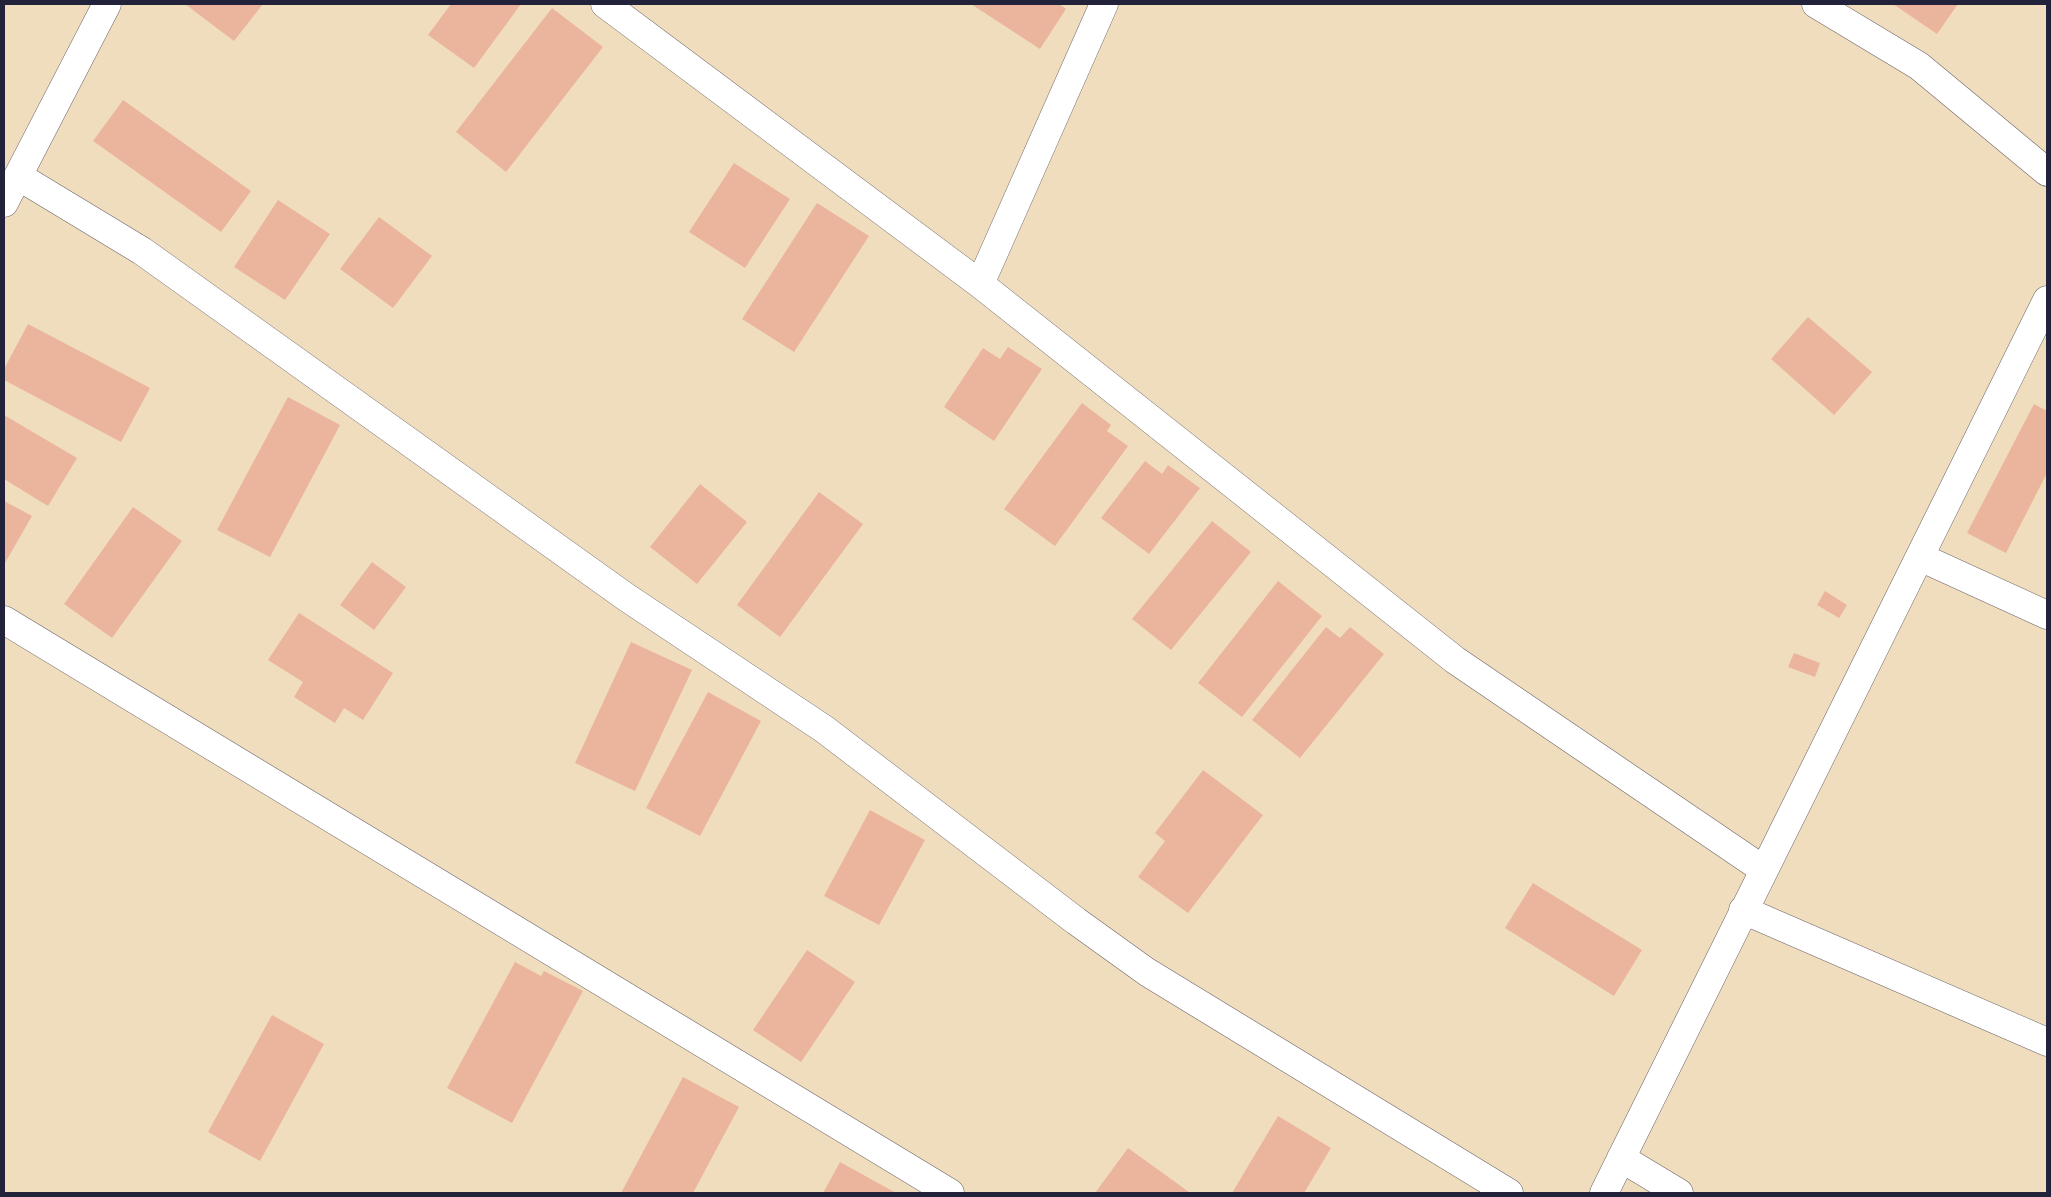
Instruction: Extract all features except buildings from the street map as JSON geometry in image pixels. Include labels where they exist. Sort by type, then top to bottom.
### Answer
[{"type":"street","points":[[4,203],[107,4]]},
{"type":"street","points":[[605,4],[980,284],[1455,660],[1764,870]]},
{"type":"street","points":[[980,284],[1104,4]]},
{"type":"street","points":[[1816,4],[1919,66],[2047,172]]},
{"type":"street","points":[[18,176],[142,251],[626,596],[824,729],[1068,915],[1147,972],[1509,1193]]},
{"type":"street","points":[[1604,1193],[2047,300]]},
{"type":"street","points":[[1920,557],[2047,615]]},
{"type":"street","points":[[4,620],[950,1193]]},
{"type":"street","points":[[1743,910],[2047,1042]]},
{"type":"street","points":[[1621,1158],[1680,1193]]}]
